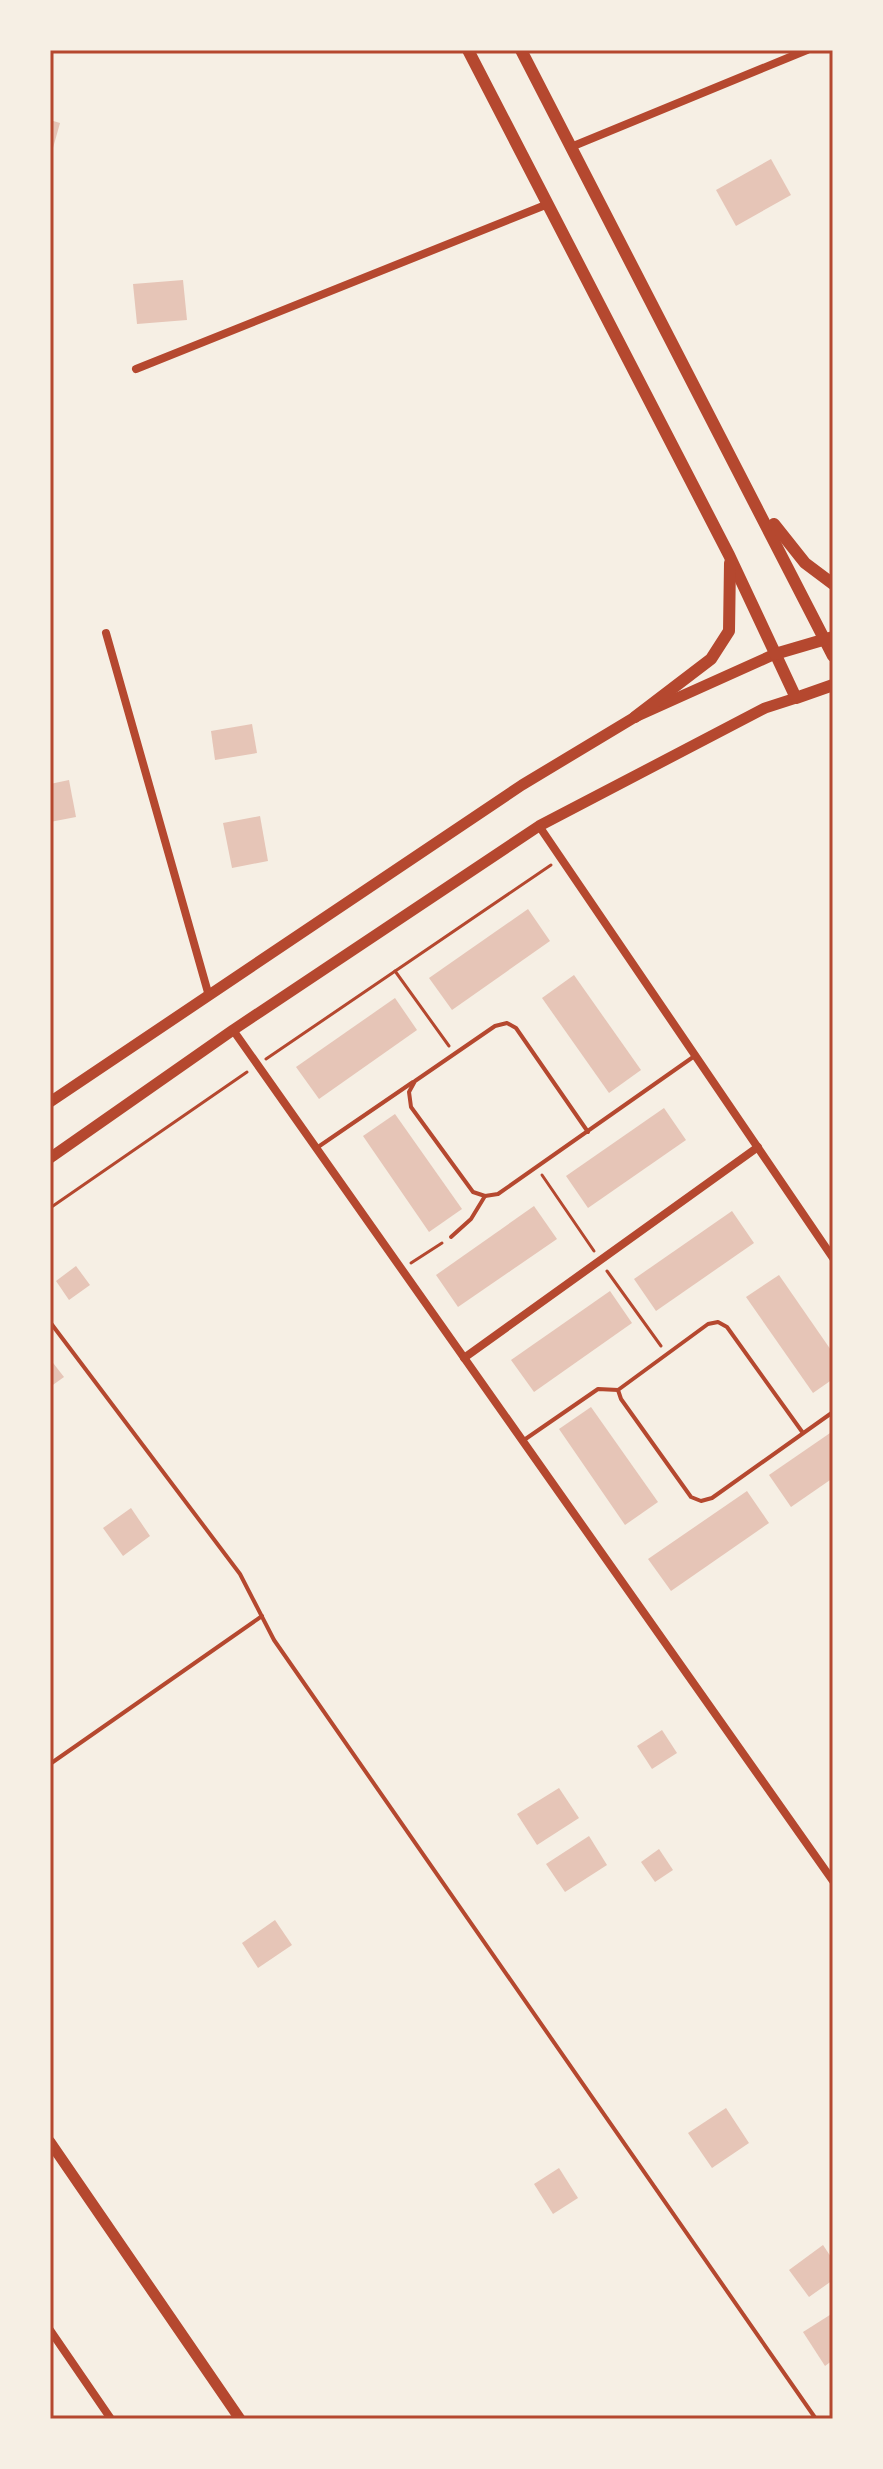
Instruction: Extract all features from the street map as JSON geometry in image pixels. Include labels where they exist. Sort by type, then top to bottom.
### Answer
[{"type":"main road","points":[[468,50],[729,555],[796,698],[833,685]]},
{"type":"main road","points":[[521,50],[828,638],[833,656]]},
{"type":"main road","points":[[753,496],[805,563],[833,584]]},
{"type":"main road","points":[[635,717],[711,659],[729,631],[729,555]]},
{"type":"main road","points":[[775,654],[828,638]]},
{"type":"street","points":[[571,147],[807,50]]},
{"type":"street","points":[[136,369],[548,204]]},
{"type":"street","points":[[106,633],[209,996]]},
{"type":"street","points":[[50,1102],[522,785],[635,717],[775,654]]},
{"type":"street","points":[[50,1158],[233,1030],[539,826],[765,708],[796,698]]},
{"type":"street","points":[[539,826],[833,1258]]},
{"type":"street","points":[[233,1030],[833,1881]]},
{"type":"street","points":[[464,1358],[758,1147]]},
{"type":"street","points":[[50,2142],[240,2419]]},
{"type":"street","points":[[50,2330],[111,2419]]},
{"type":"lane","points":[[316,1148],[495,1026],[507,1023],[516,1028],[588,1132]]},
{"type":"lane","points":[[415,1081],[409,1092],[411,1107],[473,1192],[485,1196],[498,1194],[696,1055]]},
{"type":"lane","points":[[451,1237],[471,1219],[485,1196]]},
{"type":"lane","points":[[50,1322],[240,1574],[274,1640],[816,2419]]},
{"type":"lane","points":[[522,1441],[598,1389],[618,1390],[708,1324],[718,1322],[727,1327],[803,1433]]},
{"type":"lane","points":[[618,1390],[621,1399],[691,1497],[701,1501],[712,1498],[833,1412]]},
{"type":"lane","points":[[50,1764],[262,1616]]},
{"type":"path","points":[[50,1208],[561,858]]},
{"type":"path","points":[[395,971],[454,1054]]},
{"type":"path","points":[[401,1269],[451,1237]]},
{"type":"building","points":[[50,120],[60,123],[51,155],[50,155]]},
{"type":"building","points":[[771,159],[791,195],[736,226],[716,190]]},
{"type":"building","points":[[183,280],[187,320],[137,324],[133,284]]},
{"type":"building","points":[[252,724],[257,753],[215,760],[211,731]]},
{"type":"building","points":[[69,780],[76,817],[50,822],[50,784]]},
{"type":"building","points":[[260,816],[268,861],[232,868],[223,823]]},
{"type":"building","points":[[528,909],[550,941],[452,1010],[429,978]]},
{"type":"building","points":[[574,975],[641,1070],[609,1093],[542,998]]},
{"type":"building","points":[[395,998],[417,1030],[319,1099],[296,1067]]},
{"type":"building","points":[[664,1108],[686,1140],[588,1208],[566,1176]]},
{"type":"building","points":[[395,1114],[462,1209],[429,1232],[363,1136]]},
{"type":"building","points":[[534,1206],[557,1239],[458,1307],[436,1275]]},
{"type":"building","points":[[732,1211],[754,1243],[656,1311],[634,1279]]},
{"type":"building","points":[[76,1266],[90,1285],[69,1300],[56,1281]]},
{"type":"building","points":[[779,1275],[833,1353],[833,1379],[813,1393],[746,1297]]},
{"type":"building","points":[[610,1291],[632,1323],[534,1392],[511,1360]]},
{"type":"building","points":[[50,1359],[64,1377],[50,1387]]},
{"type":"building","points":[[591,1407],[658,1502],[625,1525],[559,1429]]},
{"type":"building","points":[[833,1431],[833,1478],[791,1507],[769,1475]]},
{"type":"building","points":[[747,1491],[769,1523],[671,1591],[648,1559]]},
{"type":"building","points":[[131,1508],[150,1536],[123,1556],[103,1528]]},
{"type":"building","points":[[662,1730],[677,1753],[652,1769],[637,1746]]},
{"type":"building","points":[[559,1788],[579,1818],[537,1845],[517,1814]]},
{"type":"building","points":[[589,1836],[607,1865],[565,1892],[546,1864]]},
{"type":"building","points":[[659,1849],[673,1870],[655,1882],[641,1862]]},
{"type":"building","points":[[275,1920],[292,1945],[258,1968],[242,1943]]},
{"type":"building","points":[[726,2108],[749,2143],[712,2168],[688,2133]]},
{"type":"building","points":[[559,2168],[578,2198],[553,2214],[534,2184]]},
{"type":"building","points":[[823,2245],[833,2260],[833,2280],[809,2297],[789,2270]]},
{"type":"building","points":[[833,2313],[833,2360],[825,2366],[803,2332]]}]
